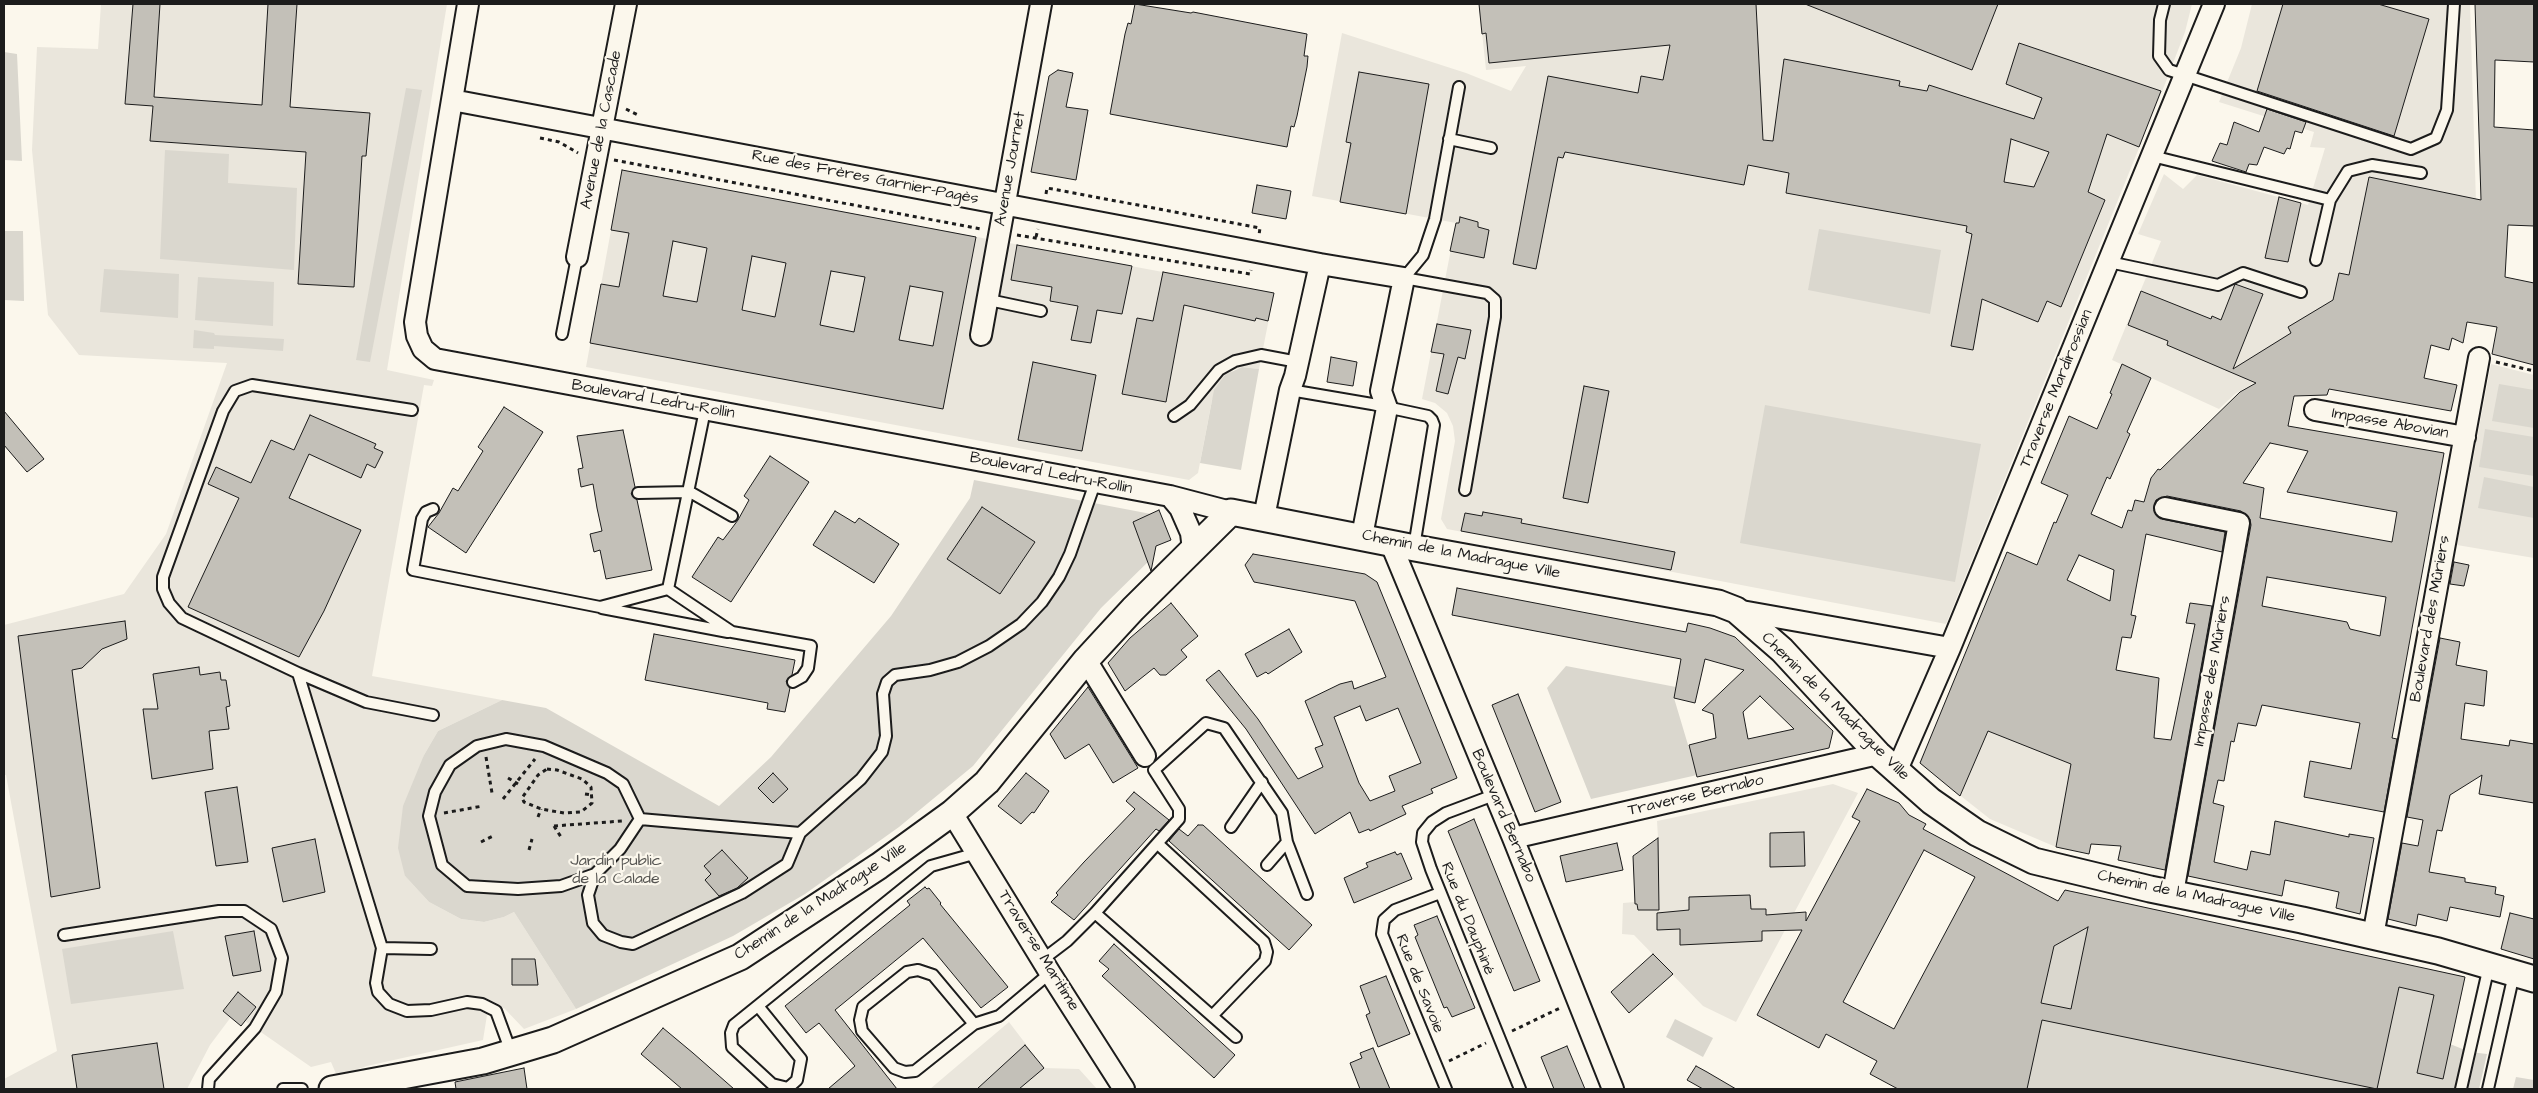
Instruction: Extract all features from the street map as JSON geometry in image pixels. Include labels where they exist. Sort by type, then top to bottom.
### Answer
[{"type":"street","name":"Boulevard Ledru-Rollin","points":[[468,4],[414,322],[417,336],[424,349],[435,359],[1170,496],[1231,512]]},
{"type":"street","name":"Avenue de la Cascade","points":[[577,257],[626,4]]},
{"type":"street","name":"Avenue Journet","points":[[981,335],[989,300],[1004,204],[1041,4]]},
{"type":"street","name":"Traverse Mardirossian","points":[[1896,772],[1950,648],[2214,4]]},
{"type":"street","name":"Rue des Frères Garnier-Pagès","points":[[452,100],[1320,264],[1404,278]]},
{"type":"street","points":[[1264,517],[1290,390],[1320,264]]},
{"type":"street","points":[[1362,536],[1387,408],[1381,391],[1404,278]]},
{"type":"street","name":"Boulevard des Mûriers","points":[[2373,936],[2479,358]]},
{"type":"street","name":"Impasse Abovian","points":[[2315,410],[2464,437]]},
{"type":"street","points":[[1170,496],[1180,508],[1191,533],[1193,550]]},
{"type":"street","name":"Impasse des Mûriers","points":[[2165,508],[2239,523],[2173,893]]},
{"type":"street","name":"Chemin de la Madrague Ville","points":[[350,1088],[460,1066],[553,1040],[740,957],[879,866],[952,813],[987,782],[1086,660],[1231,512],[1362,536],[1402,546],[1718,603],[1736,610],[1782,650],[1878,754],[1896,772],[1931,801],[1977,834],[2034,861],[2373,936],[2524,976]]},
{"type":"street","name":"Boulevard Bernabo","points":[[1402,546],[1494,795],[1613,1089]]},
{"type":"street","points":[[1736,610],[1950,648]]},
{"type":"street","points":[[1086,660],[1150,763]]},
{"type":"street","name":"Traverse Bernabo","points":[[1513,838],[1878,754]]},
{"type":"street","name":"Traverse Maritime","points":[[952,813],[1124,1089]]},
{"type":"lane","points":[[2164,4],[2160,20],[2159,56],[2169,70],[2185,77],[2411,149],[2436,138],[2447,110],[2454,4]]},
{"type":"lane","points":[[1459,87],[1432,228],[1423,255],[1404,278],[1487,293],[1496,300],[1495,318],[1465,490]]},
{"type":"lane","points":[[1449,139],[1490,148]]},
{"type":"lane","points":[[2152,156],[2330,200]]},
{"type":"lane","points":[[2316,260],[2330,200],[2348,171],[2372,165],[2420,173]]},
{"type":"lane","points":[[562,334],[577,257]]},
{"type":"lane","points":[[2109,262],[2218,285],[2243,273],[2301,292]]},
{"type":"lane","points":[[989,300],[1041,311]]},
{"type":"lane","points":[[1174,416],[1190,405],[1219,370],[1235,361],[1260,355],[1298,362]]},
{"type":"lane","points":[[412,410],[252,385],[235,392],[223,411],[163,577],[163,589],[169,604],[182,618],[298,673],[366,702],[433,715]]},
{"type":"lane","points":[[1290,390],[1428,416],[1434,426],[1402,546]]},
{"type":"lane","points":[[668,588],[690,492],[705,410]]},
{"type":"lane","points":[[594,874],[588,895],[593,923],[603,935],[621,942],[633,944],[742,893],[787,864],[800,833],[861,778],[882,752],[886,736],[884,694],[887,682],[894,675],[930,670],[958,662],[981,650],[1021,624],[1042,602],[1059,577],[1070,554],[1095,483]]},
{"type":"lane","points":[[638,492],[690,492],[732,516]]},
{"type":"lane","points":[[433,509],[426,512],[422,519],[413,570],[811,646],[808,668],[802,677],[793,682]]},
{"type":"lane","points":[[600,607],[668,588]]},
{"type":"lane","points":[[668,588],[732,632]]},
{"type":"lane","points":[[298,673],[382,948],[376,982],[378,992],[389,1004],[407,1011],[431,1010],[467,1002],[482,1004],[496,1011],[511,1052]]},
{"type":"lane","points":[[974,1024],[933,975],[918,970],[907,972],[863,1007],[860,1020],[862,1030],[881,1053],[894,1068],[905,1072],[915,1071],[974,1024],[999,1016],[1179,819],[1179,809],[1150,763],[1206,723],[1224,728],[1282,813],[1287,842],[1307,894]]},
{"type":"lane","points":[[506,739],[544,746],[607,773],[623,784],[640,819],[620,849],[594,874],[561,886],[518,889],[466,886],[442,865],[429,816],[436,792],[450,765],[477,746],[506,739]]},
{"type":"lane","points":[[1231,827],[1262,782]]},
{"type":"lane","name":"Rue du Dauphiné","points":[[1494,795],[1446,814],[1432,822],[1423,833],[1422,842],[1440,893],[1520,1089]]},
{"type":"lane","points":[[640,819],[800,833]]},
{"type":"lane","points":[[1266,865],[1287,842]]},
{"type":"lane","points":[[1158,844],[1264,942],[1267,952],[1265,961],[1212,1016]]},
{"type":"lane","points":[[758,1006],[801,1059],[797,1080],[788,1088],[772,1084],[732,1047],[731,1033],[734,1026],[758,1006],[931,866],[978,853]]},
{"type":"lane","name":"Rue de Savoie","points":[[1440,893],[1395,910],[1384,920],[1382,934],[1446,1089]]},
{"type":"lane","points":[[64,935],[219,911],[244,912],[271,929],[282,958],[276,992],[255,1028],[209,1079],[208,1089]]},
{"type":"lane","points":[[1094,913],[1236,1037]]},
{"type":"lane","points":[[382,948],[432,950]]},
{"type":"lane","points":[[2461,1089],[2489,966]]},
{"type":"lane","points":[[2488,1089],[2524,976]]},
{"type":"lane","points":[[283,1089],[302,1089]]},
{"type":"path","points":[[623,105],[627,110],[639,115],[642,123]]},
{"type":"path","points":[[531,137],[560,142],[581,155]]},
{"type":"path","points":[[610,159],[987,230]]},
{"type":"path","points":[[1016,234],[1250,274]]},
{"type":"path","points":[[2479,358],[2534,371]]},
{"type":"path","points":[[485,744],[486,767],[492,793]]},
{"type":"path","points":[[503,799],[518,784],[544,746]]},
{"type":"path","points":[[547,769],[557,770],[582,779],[591,787],[592,803],[581,812],[564,814],[541,810],[524,802],[522,798],[538,775],[547,769]]},
{"type":"path","points":[[508,778],[518,784]]},
{"type":"path","points":[[584,794],[592,795]]},
{"type":"path","points":[[429,816],[483,806]]},
{"type":"path","points":[[538,817],[541,810]]},
{"type":"path","points":[[562,837],[554,826],[640,819]]},
{"type":"path","points":[[481,842],[493,836]]},
{"type":"path","points":[[529,850],[532,839]]},
{"type":"path","points":[[1517,1029],[1541,1018]]},
{"type":"path","points":[[1448,1061],[1480,1046]]},
{"type":"shaded area","points":[[101,4],[447,4],[387,370],[434,380],[432,386],[424,385],[372,676],[502,700],[438,731],[424,755],[405,876],[429,902],[461,919],[484,922],[504,917],[514,912],[576,1009],[524,1029],[504,1008],[487,1015],[483,1040],[367,1066],[337,1076],[331,1062],[311,1067],[245,1021],[241,1026],[231,1017],[210,1045],[187,1089],[4,1089],[4,1079],[57,1051],[6,775],[4,775],[4,625],[124,594],[166,534],[227,363],[79,355],[48,315],[32,150],[37,47],[98,49]]},
{"type":"shaded area","points":[[1479,4],[2192,4],[2185,32],[2165,84],[1946,624],[1447,529],[1441,519],[1455,441],[1453,426],[1447,413],[1435,403],[1422,399],[1456,223],[1312,196],[1342,33],[1466,73],[1511,91],[1526,66],[1486,70]]},
{"type":"shaded area","points":[[2252,4],[2470,4],[2479,302],[2330,338],[2235,394],[2219,409],[2112,360],[2161,241],[2138,234],[2164,174],[2183,189],[2197,175],[2308,205],[2325,148],[2310,147],[2314,132],[2219,102],[2241,48]]},
{"type":"shaded area","points":[[622,170],[1274,293],[1259,369],[1242,367],[1233,370],[1212,400],[1198,473],[1189,480],[586,367]]},
{"type":"shaded area","points":[[2491,364],[2534,375],[2534,558],[2457,545]]},
{"type":"shaded area","points":[[1989,596],[2098,650],[2056,847],[1990,819],[1919,763]]},
{"type":"shaded area","points":[[1833,784],[1858,793],[1736,1022],[1703,1006],[1634,935],[1622,934],[1623,903],[1635,902],[1633,860],[1640,851],[1658,838],[1657,821]]},
{"type":"shaded area","points":[[1009,1022],[1044,1068],[1079,1069],[1097,1089],[930,1089]]},
{"type":"green space","points":[[4,52],[17,54],[22,161],[4,160]]},
{"type":"green space","points":[[406,88],[422,90],[370,362],[356,360]]},
{"type":"green space","points":[[165,150],[229,154],[228,183],[297,188],[294,270],[160,259]]},
{"type":"green space","points":[[1819,229],[1941,250],[1930,314],[1808,290]]},
{"type":"green space","points":[[4,231],[23,231],[24,301],[4,300]]},
{"type":"green space","points":[[104,269],[179,274],[178,318],[100,312]]},
{"type":"green space","points":[[198,277],[274,282],[273,326],[195,320]]},
{"type":"green space","points":[[194,330],[214,333],[215,335],[284,339],[283,351],[214,346],[214,349],[193,348]]},
{"type":"green space","points":[[1242,367],[1259,369],[1241,470],[1200,463],[1214,390],[1225,375]]},
{"type":"green space","points":[[2499,384],[2534,390],[2534,428],[2492,421]]},
{"type":"green space","points":[[1765,405],[1981,444],[1955,582],[1740,543]]},
{"type":"green space","points":[[2485,429],[2534,437],[2534,476],[2479,467]]},
{"type":"green space","points":[[2484,477],[2534,487],[2534,518],[2478,508]]},
{"type":"green space","name":"Jardin public de la Calade","points":[[974,480],[1151,514],[1169,540],[1156,546],[1154,556],[1101,608],[973,766],[899,827],[805,894],[733,936],[576,1009],[514,912],[504,917],[484,922],[461,919],[429,902],[405,876],[398,848],[403,806],[424,755],[438,731],[502,700],[546,708],[719,806],[771,757],[891,616],[970,498]]},
{"type":"green space","points":[[1566,666],[1676,687],[1674,698],[1697,775],[1591,799],[1547,688]]},
{"type":"green space","points":[[2065,890],[2465,977],[2450,1044],[2470,1052],[2487,1054],[2479,1089],[1959,1089]]},
{"type":"green space","points":[[173,931],[184,989],[71,1004],[62,949]]},
{"type":"green space","points":[[1675,1019],[1713,1038],[1703,1057],[1666,1037]]},
{"type":"green space","points":[[2516,1077],[2534,1080],[2534,1089],[2513,1089]]},
{"type":"building","points":[[133,4],[160,4],[154,97],[262,105],[268,4],[297,4],[290,107],[370,113],[366,156],[362,156],[354,287],[298,284],[306,152],[150,141],[153,106],[125,104]]},
{"type":"building","points":[[1135,4],[1193,12],[1307,34],[1304,56],[1308,56],[1307,67],[1297,116],[1294,127],[1291,126],[1287,147],[1110,114],[1125,34],[1128,23],[1131,24]]},
{"type":"building","points":[[1479,4],[1756,4],[1763,140],[1773,141],[1784,59],[1900,81],[1899,86],[1927,91],[1929,85],[2034,119],[2042,98],[2006,84],[2019,43],[2161,91],[2139,147],[2107,134],[2088,192],[2105,200],[2061,307],[2047,301],[2038,322],[1982,299],[1973,350],[1951,346],[1972,234],[1966,232],[1967,226],[1786,193],[1789,173],[1748,165],[1744,185],[1565,152],[1563,158],[1558,157],[1536,269],[1513,264],[1548,76],[1638,93],[1641,76],[1663,80],[1670,45],[1489,63],[1486,33],[1482,34]],"holes":[[[2011,139],[2049,152],[2034,187],[2004,182]]]},
{"type":"building","points":[[1805,4],[1998,4],[1972,70]]},
{"type":"building","points":[[2283,4],[2378,4],[2429,19],[2394,136],[2257,91]]},
{"type":"building","points":[[2475,4],[2534,4],[2534,62],[2495,60],[2494,127],[2534,130],[2534,226],[2508,225],[2505,277],[2534,283],[2534,365],[2492,354],[2497,327],[2467,322],[2463,343],[2452,338],[2449,350],[2431,345],[2424,378],[2457,385],[2451,411],[2329,389],[2327,395],[2294,396],[2288,426],[2444,453],[2392,738],[2397,739],[2384,812],[2304,797],[2310,761],[2351,769],[2360,723],[2262,705],[2256,726],[2238,723],[2234,742],[2231,741],[2224,781],[2218,780],[2213,803],[2224,806],[2214,862],[2247,870],[2251,851],[2270,855],[2275,821],[2349,837],[2349,834],[2374,838],[2360,914],[2336,908],[2339,892],[2285,880],[2282,896],[2188,876],[2251,525],[2250,519],[2241,511],[2167,496],[2156,500],[2154,511],[2162,519],[2225,532],[2222,552],[2146,534],[2131,615],[2136,616],[2131,638],[2122,637],[2116,670],[2159,678],[2154,738],[2171,740],[2195,624],[2186,623],[2190,603],[2212,606],[2165,870],[2118,860],[2121,846],[2091,844],[2089,854],[2056,847],[2071,764],[1988,731],[1960,796],[1920,763],[2007,552],[2037,565],[2054,522],[2056,523],[2068,495],[2041,483],[2069,416],[2097,429],[2122,364],[2151,378],[2127,432],[2130,434],[2110,479],[2107,477],[2091,514],[2122,528],[2128,510],[2132,511],[2135,500],[2144,502],[2151,478],[2158,469],[2160,470],[2240,392],[2256,383],[2167,345],[2168,341],[2128,325],[2141,291],[2211,319],[2212,316],[2221,320],[2235,284],[2263,294],[2233,369],[2291,333],[2288,327],[2333,300],[2339,273],[2349,275],[2369,177],[2481,200]],"holes":[[[2270,443],[2308,451],[2287,492],[2397,512],[2392,542],[2260,518],[2264,488],[2243,483]],[[2079,555],[2114,570],[2110,601],[2067,580]],[[2267,577],[2386,597],[2380,636],[2350,629],[2347,622],[2262,606]]]},
{"type":"building","points":[[1058,70],[1073,73],[1066,107],[1088,110],[1076,180],[1031,172],[1049,76]]},
{"type":"building","points":[[1359,72],[1429,84],[1406,214],[1340,202],[1351,143],[1346,142]]},
{"type":"building","points":[[2267,109],[2306,122],[2302,133],[2295,131],[2290,149],[2287,148],[2284,154],[2264,147],[2257,165],[2249,164],[2246,172],[2212,161],[2220,143],[2227,145],[2234,122],[2259,132]]},
{"type":"building","points":[[622,170],[976,237],[943,409],[590,343],[601,284],[619,287],[629,233],[611,230]],"holes":[[[673,241],[707,248],[697,302],[663,296]],[[752,256],[786,263],[775,317],[742,310]],[[831,271],[865,277],[854,332],[820,325]],[[910,286],[943,292],[933,346],[899,340]]]},
{"type":"building","points":[[1257,185],[1291,191],[1286,219],[1252,213]]},
{"type":"building","points":[[2279,197],[2301,203],[2288,262],[2265,258]]},
{"type":"building","points":[[1460,217],[1478,222],[1478,227],[1489,230],[1484,258],[1450,251],[1456,223],[1459,223]]},
{"type":"building","points":[[1017,245],[1132,266],[1122,314],[1097,310],[1091,343],[1071,340],[1078,306],[1050,301],[1052,287],[1011,280]]},
{"type":"building","points":[[1163,272],[1274,293],[1268,321],[1256,318],[1255,321],[1184,305],[1166,402],[1122,394],[1137,318],[1153,321]]},
{"type":"building","points":[[1437,324],[1471,330],[1465,359],[1458,357],[1448,394],[1436,391],[1444,354],[1431,352]]},
{"type":"building","points":[[1331,357],[1357,362],[1353,386],[1327,382]]},
{"type":"building","points":[[1033,362],[1096,375],[1082,451],[1018,440]]},
{"type":"building","points":[[1584,386],[1609,391],[1588,503],[1563,498]]},
{"type":"building","points":[[504,407],[543,432],[466,553],[428,527],[439,513],[453,488],[458,491],[483,451],[478,447]]},
{"type":"building","points":[[4,411],[44,459],[27,472],[4,445]]},
{"type":"building","points":[[310,415],[376,444],[374,448],[383,452],[375,468],[367,464],[361,478],[309,454],[289,498],[361,530],[324,611],[299,657],[188,607],[239,498],[208,484],[216,467],[251,483],[271,440],[294,450]]},
{"type":"building","points":[[623,430],[635,487],[631,494],[637,500],[652,570],[606,579],[600,550],[594,552],[590,534],[602,531],[593,484],[581,487],[578,469],[583,468],[577,436]]},
{"type":"building","points":[[770,456],[809,482],[731,602],[692,577],[718,537],[723,540],[738,520],[749,500],[744,496]]},
{"type":"building","points":[[982,507],[1035,542],[1000,594],[947,559]]},
{"type":"building","points":[[1159,510],[1171,540],[1156,546],[1151,571],[1133,522]]},
{"type":"building","points":[[835,511],[855,523],[859,518],[899,544],[874,583],[813,545]]},
{"type":"building","points":[[1483,512],[1522,519],[1521,523],[1675,552],[1671,570],[1461,531],[1465,513],[1482,516]]},
{"type":"building","points":[[1253,554],[1365,574],[1377,582],[1457,778],[1431,789],[1433,793],[1402,806],[1406,814],[1370,831],[1369,829],[1359,833],[1350,812],[1315,834],[1246,729],[1206,680],[1219,670],[1258,719],[1298,779],[1323,767],[1315,748],[1323,745],[1305,701],[1340,684],[1352,681],[1354,689],[1386,677],[1355,601],[1254,582],[1245,565]],"holes":[[[1360,706],[1366,721],[1398,708],[1421,763],[1389,776],[1395,791],[1370,801],[1359,783],[1334,717]]]},
{"type":"building","points":[[2454,562],[2469,565],[2464,586],[2450,584]]},
{"type":"building","points":[[1457,588],[1686,632],[1688,623],[1710,628],[1735,637],[1833,731],[1829,748],[1697,777],[1689,745],[1716,738],[1713,714],[1702,710],[1744,670],[1705,659],[1695,703],[1674,698],[1681,659],[1452,615]],"holes":[[[1760,696],[1794,729],[1748,739],[1743,712]]]},
{"type":"building","points":[[1171,603],[1198,636],[1181,650],[1187,657],[1166,675],[1160,675],[1154,668],[1125,691],[1108,663],[1130,638]]},
{"type":"building","points":[[125,621],[127,639],[102,649],[82,668],[72,670],[100,888],[51,897],[18,636]]},
{"type":"building","points":[[1289,629],[1302,652],[1268,674],[1266,672],[1257,677],[1245,654]]},
{"type":"building","points":[[654,634],[795,660],[792,675],[786,681],[790,688],[785,712],[767,709],[768,703],[645,680]]},
{"type":"building","points":[[2440,638],[2460,642],[2456,665],[2487,671],[2484,706],[2465,703],[2461,739],[2509,746],[2510,740],[2534,744],[2534,803],[2479,794],[2482,775],[2450,795],[2442,831],[2437,830],[2429,872],[2465,878],[2465,882],[2496,887],[2495,894],[2504,896],[2500,917],[2450,907],[2447,921],[2418,914],[2416,926],[2388,919],[2402,843],[2418,846],[2423,820],[2407,817]]},
{"type":"building","points":[[199,667],[200,675],[220,672],[221,680],[226,680],[230,706],[226,707],[229,729],[209,731],[213,769],[152,779],[143,709],[158,709],[153,674]]},
{"type":"building","points":[[1088,687],[1138,768],[1113,783],[1089,744],[1065,759],[1050,734]]},
{"type":"building","points":[[1518,694],[1561,802],[1535,812],[1492,705]]},
{"type":"building","points":[[773,773],[788,789],[773,803],[758,788]]},
{"type":"building","points":[[1026,773],[1049,791],[1034,813],[1032,812],[1021,824],[998,806]]},
{"type":"building","points":[[237,787],[248,862],[216,866],[205,792]]},
{"type":"building","points":[[1867,789],[1899,803],[1909,815],[1926,824],[1923,829],[2058,901],[2065,890],[2465,977],[2443,1079],[2417,1073],[2434,995],[2399,987],[2377,1089],[2042,1020],[2027,1089],[1898,1089],[1870,1074],[1877,1061],[1826,1034],[1819,1048],[1757,1015],[1802,930],[1762,931],[1762,941],[1680,945],[1680,929],[1657,930],[1657,913],[1689,910],[1689,897],[1750,895],[1751,909],[1766,909],[1766,915],[1806,912],[1806,921],[1860,821],[1852,817]],"holes":[[[1924,850],[1975,877],[1894,1029],[1843,1002]],[[2088,927],[2071,1009],[2041,1003],[2054,946]]]},
{"type":"building","points":[[1134,792],[1169,820],[1159,831],[1156,829],[1074,920],[1051,902],[1058,895],[1056,893],[1084,862],[1135,809],[1126,801]]},
{"type":"building","points":[[1474,819],[1540,981],[1514,991],[1448,831]]},
{"type":"building","points":[[1198,825],[1203,825],[1312,925],[1289,950],[1169,841],[1179,829],[1188,836]]},
{"type":"building","points":[[1804,832],[1805,866],[1770,867],[1770,833]]},
{"type":"building","points":[[1658,838],[1659,910],[1638,910],[1637,904],[1635,904],[1633,856]]},
{"type":"building","points":[[315,839],[325,892],[283,902],[272,848]]},
{"type":"building","points":[[1617,843],[1623,870],[1566,882],[1560,856]]},
{"type":"building","points":[[722,850],[748,878],[737,888],[719,896],[705,880],[711,874],[704,866]]},
{"type":"building","points":[[1395,852],[1397,855],[1401,853],[1412,879],[1354,903],[1344,878],[1368,867],[1366,863]]},
{"type":"building","points":[[925,887],[929,888],[1008,987],[981,1008],[923,938],[835,1010],[897,1089],[828,1089],[855,1066],[819,1023],[806,1033],[785,1006],[910,905],[907,901]]},
{"type":"building","points":[[2510,913],[2534,919],[2534,959],[2501,949]]},
{"type":"building","points":[[1437,916],[1475,1008],[1452,1017],[1447,1007],[1444,1008],[1415,937],[1418,935],[1414,925]]},
{"type":"building","points":[[254,931],[261,971],[233,976],[225,936]]},
{"type":"building","points":[[1114,944],[1235,1055],[1214,1078],[1102,976],[1109,969],[1099,961]]},
{"type":"building","points":[[1653,954],[1673,974],[1629,1013],[1611,992]]},
{"type":"building","points":[[512,959],[535,959],[538,985],[512,985]]},
{"type":"building","points":[[1386,976],[1410,1034],[1378,1047],[1366,1015],[1370,1013],[1360,986]]},
{"type":"building","points":[[238,992],[256,1007],[241,1026],[223,1011]]},
{"type":"building","points":[[663,1028],[734,1089],[682,1089],[641,1054]]},
{"type":"building","points":[[157,1043],[164,1089],[77,1089],[72,1055]]},
{"type":"building","points":[[1025,1045],[1044,1068],[1019,1089],[977,1089]]},
{"type":"building","points":[[1567,1046],[1585,1089],[1554,1089],[1541,1057]]},
{"type":"building","points":[[1373,1048],[1390,1089],[1360,1089],[1350,1063],[1362,1058],[1360,1053]]},
{"type":"building","points":[[1696,1066],[1736,1089],[1703,1089],[1687,1080]]},
{"type":"building","points":[[524,1068],[527,1089],[456,1089],[455,1082]]}]
